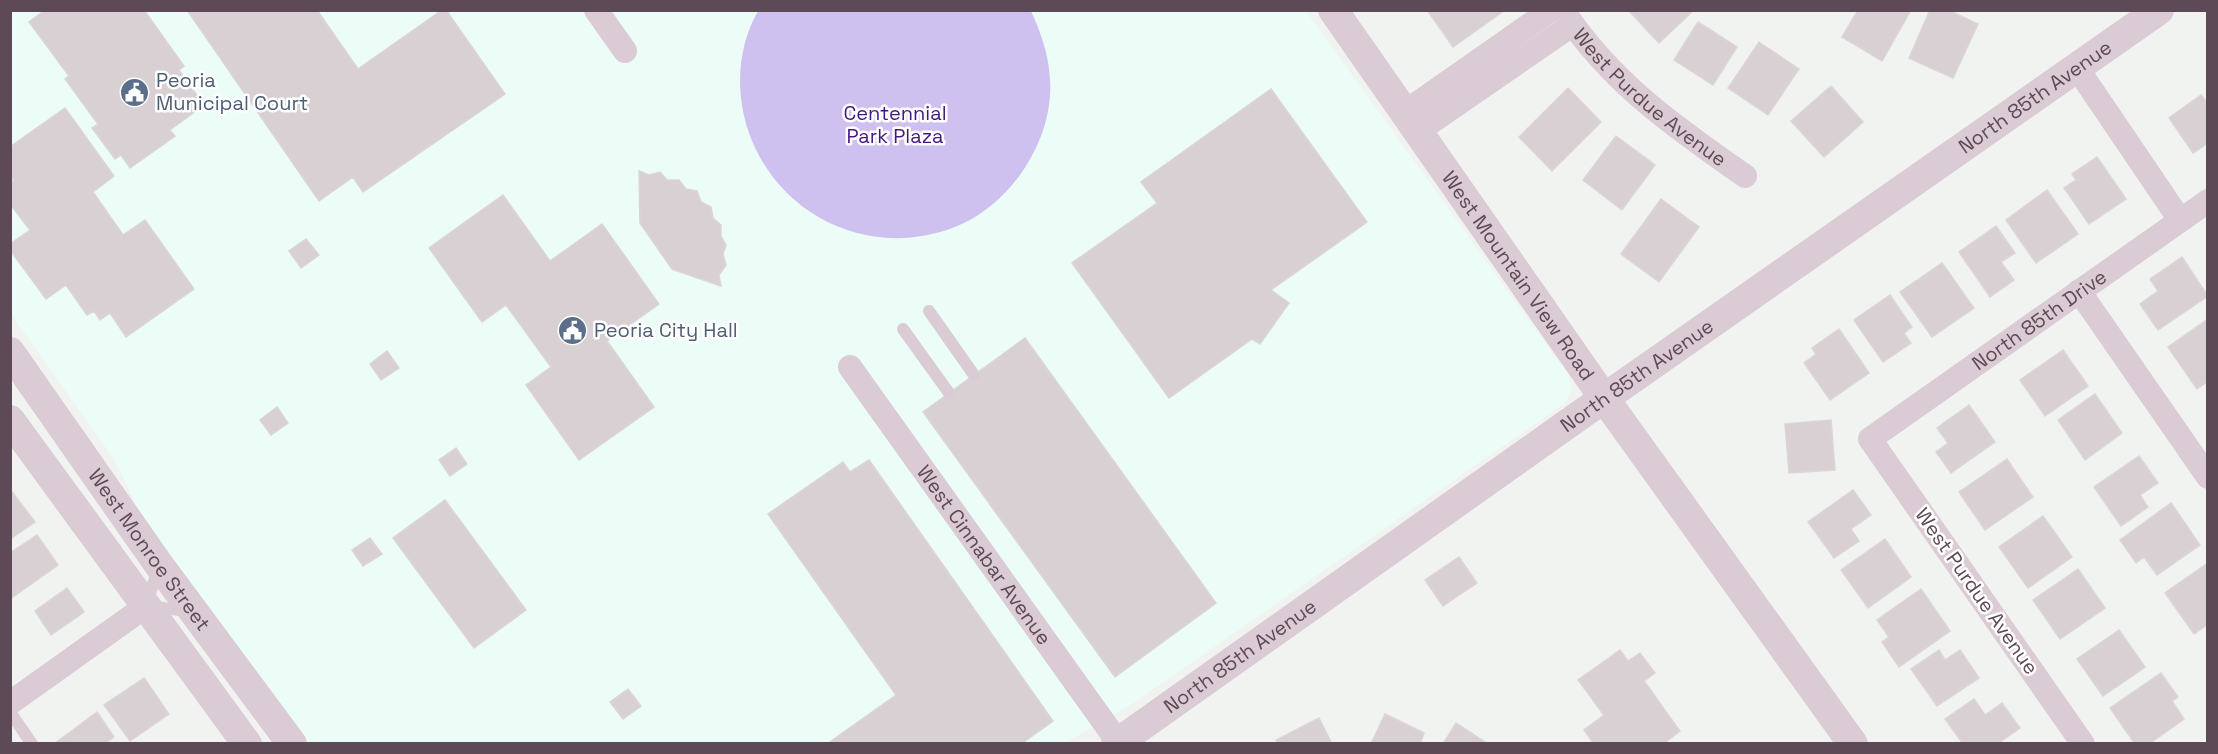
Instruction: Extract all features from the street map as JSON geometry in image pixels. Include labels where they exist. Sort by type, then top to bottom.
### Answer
[{"type":"street","points":[[596,10],[624,51]]},
{"type":"street","name":"West Mountain View Road","points":[[1333,10],[1604,398],[1853,744]]},
{"type":"street","points":[[1412,121],[1466,70],[1551,10]]},
{"type":"street","name":"North 85th Avenue","points":[[1126,741],[1604,398],[2159,10]]},
{"type":"street","points":[[1412,121],[1480,89],[1568,18]]},
{"type":"street","name":"West Purdue Avenue","points":[[1568,18],[1610,71],[1653,110],[1744,176]]},
{"type":"street","points":[[2077,68],[2180,220]]},
{"type":"street","name":"North 85th Drive","points":[[1870,439],[2208,201]]},
{"type":"street","points":[[2079,291],[2208,477]]},
{"type":"street","name":"West Cinnabar Avenue","points":[[850,367],[1126,741]]},
{"type":"street","name":"West Monroe Street","points":[[16,370],[292,744]]},
{"type":"street","name":"West Monroe Street","points":[[10,420],[247,744]]},
{"type":"street","name":"West Purdue Avenue","points":[[1870,439],[2083,744]]},
{"type":"street","points":[[10,703],[146,606]]},
{"type":"lane","points":[[1466,70],[1480,89]]},
{"type":"lane","points":[[929,311],[974,375]]},
{"type":"lane","points":[[903,329],[949,393]]},
{"type":"lane","points":[[159,565],[146,606],[194,612]]},
{"type":"lane","points":[[10,712],[32,744]]},
{"type":"shaded area","points":[[10,11],[1306,11],[1568,375],[1572,389],[1565,403],[1132,704],[1065,743],[308,743],[146,526],[116,462],[11,314]]},
{"type":"green space","name":"Centennial Park Plaza","points":[[758,11],[1031,11],[1044,44],[1050,80],[1045,125],[1025,168],[994,204],[955,227],[923,236],[891,238],[860,234],[831,224],[805,208],[782,188],[763,163],[749,133],[742,102],[740,71],[746,40]]},
{"type":"building","name":"Peoria Municipal Court","points":[[45,10],[144,10],[184,66],[179,70],[204,105],[170,130],[175,136],[130,168],[121,155],[115,159],[92,128],[98,124],[65,79],[69,76],[29,22]]},
{"type":"building","points":[[187,10],[317,10],[358,69],[442,10],[446,10],[505,94],[363,192],[353,177],[319,201]]},
{"type":"building","points":[[1427,10],[1505,10],[1453,47]]},
{"type":"building","points":[[1628,10],[1694,10],[1659,43]]},
{"type":"building","points":[[1858,10],[1911,10],[1882,61],[1842,37]]},
{"type":"building","points":[[1930,10],[1948,10],[1978,24],[1953,78],[1909,58]]},
{"type":"building","points":[[1698,22],[1737,47],[1713,85],[1674,60]]},
{"type":"building","points":[[1759,42],[1799,69],[1768,115],[1728,88]]},
{"type":"building","points":[[1831,86],[1863,122],[1824,157],[1791,121]]},
{"type":"building","points":[[1568,88],[1601,122],[1552,171],[1519,137]]},
{"type":"building","points":[[1271,89],[1367,222],[1271,290],[1289,303],[1260,344],[1252,339],[1169,398],[1072,263],[1157,203],[1141,182]]},
{"type":"building","points":[[2201,95],[2208,104],[2208,143],[2193,153],[2169,118]]},
{"type":"building","points":[[65,108],[114,176],[93,192],[123,235],[145,220],[194,289],[126,337],[110,313],[100,320],[94,311],[87,315],[66,285],[46,299],[10,250],[10,244],[30,230],[10,204],[10,183],[14,180],[10,175],[10,147]]},
{"type":"building","points":[[1616,136],[1655,165],[1622,210],[1583,180]]},
{"type":"building","points":[[2097,157],[2126,199],[2089,224],[2064,188],[2076,180],[2072,174]]},
{"type":"building","points":[[639,171],[649,175],[660,172],[667,180],[679,180],[686,189],[697,191],[701,202],[711,207],[713,218],[721,225],[721,236],[726,245],[723,254],[726,265],[719,275],[721,286],[672,269],[640,223]]},
{"type":"building","points":[[2047,190],[2078,234],[2036,263],[2006,220]]},
{"type":"building","name":"Peoria City Hall","points":[[503,195],[550,261],[602,224],[659,304],[607,341],[654,407],[579,460],[526,385],[551,367],[506,305],[482,322],[429,248]]},
{"type":"building","points":[[1661,199],[1699,227],[1659,282],[1621,254]]},
{"type":"building","points":[[1996,226],[2015,253],[2001,262],[2014,280],[1990,297],[1959,252]]},
{"type":"building","points":[[306,239],[319,255],[301,268],[289,251]]},
{"type":"building","points":[[2182,257],[2208,296],[2158,330],[2140,304],[2158,291],[2150,279]]},
{"type":"building","points":[[1942,263],[1974,308],[1932,337],[1900,292]]},
{"type":"building","points":[[1890,295],[1912,327],[1904,333],[1911,343],[1883,362],[1854,320]]},
{"type":"building","points":[[2208,319],[2208,381],[2197,389],[2168,347]]},
{"type":"building","points":[[1839,329],[1869,373],[1830,400],[1804,363],[1816,354],[1812,348]]},
{"type":"building","points":[[1025,338],[1216,603],[1115,677],[923,412]]},
{"type":"building","points":[[2063,350],[2088,386],[2045,416],[2020,380]]},
{"type":"building","points":[[387,351],[399,368],[381,380],[370,364]]},
{"type":"building","points":[[2095,394],[2122,433],[2085,460],[2058,420]]},
{"type":"building","points":[[1969,405],[1995,442],[1951,473],[1936,452],[1948,443],[1937,428]]},
{"type":"building","points":[[277,407],[288,423],[271,435],[260,420]]},
{"type":"building","points":[[1831,420],[1835,470],[1789,473],[1785,424]]},
{"type":"building","points":[[456,448],[467,464],[450,476],[439,460]]},
{"type":"building","points":[[2139,456],[2158,483],[2140,495],[2148,507],[2121,526],[2094,487]]},
{"type":"building","points":[[2007,459],[2033,497],[1985,530],[1959,492]]},
{"type":"building","points":[[869,460],[1053,721],[1021,744],[827,744],[896,695],[768,514],[843,462],[850,472]]},
{"type":"building","points":[[10,489],[35,522],[10,539]]},
{"type":"building","points":[[1853,490],[1871,515],[1851,529],[1859,541],[1834,558],[1808,522]]},
{"type":"building","points":[[445,500],[526,610],[474,648],[393,538]]},
{"type":"building","points":[[2171,503],[2200,545],[2157,575],[2144,557],[2136,563],[2120,540]]},
{"type":"building","points":[[2043,516],[2072,557],[2028,588],[1999,547]]},
{"type":"building","points":[[37,535],[58,565],[10,599],[10,553]]},
{"type":"building","points":[[370,538],[382,554],[363,566],[352,550]]},
{"type":"building","points":[[1885,539],[1911,577],[1868,608],[1841,570]]},
{"type":"building","points":[[1459,557],[1477,583],[1443,606],[1425,580]]},
{"type":"building","points":[[2208,563],[2208,624],[2194,634],[2165,593]]},
{"type":"building","points":[[2078,569],[2105,608],[2060,639],[2033,600]]},
{"type":"building","points":[[67,588],[84,612],[51,635],[35,611]]},
{"type":"building","points":[[1921,589],[1950,631],[1899,667],[1882,642],[1889,637],[1877,620]]},
{"type":"building","points":[[2119,630],[2145,667],[2103,696],[2077,659]]},
{"type":"building","points":[[1620,650],[1628,661],[1640,653],[1655,673],[1644,681],[1680,731],[1663,744],[1594,744],[1584,730],[1604,715],[1578,680]]},
{"type":"building","points":[[1939,650],[1945,660],[1960,650],[1979,678],[1937,706],[1911,669]]},
{"type":"building","points":[[2161,673],[2178,697],[2172,701],[2184,719],[2149,744],[2135,744],[2110,708]]},
{"type":"building","points":[[144,678],[169,714],[130,741],[104,705]]},
{"type":"building","points":[[628,689],[641,706],[623,719],[610,702]]},
{"type":"building","points":[[1974,699],[1985,715],[2002,703],[2020,728],[1997,744],[1963,744],[1945,719]]},
{"type":"building","points":[[97,712],[114,737],[104,744],[54,744]]},
{"type":"building","points":[[1385,714],[1424,733],[1420,744],[1371,744]]},
{"type":"building","points":[[1319,718],[1332,744],[1278,744],[1276,740]]},
{"type":"building","points":[[1456,723],[1488,744],[1443,744]]},
{"type":"place","name":"Peoria Municipal Court","points":[[135,92]]},
{"type":"place","name":"Peoria City Hall","points":[[573,330]]}]
